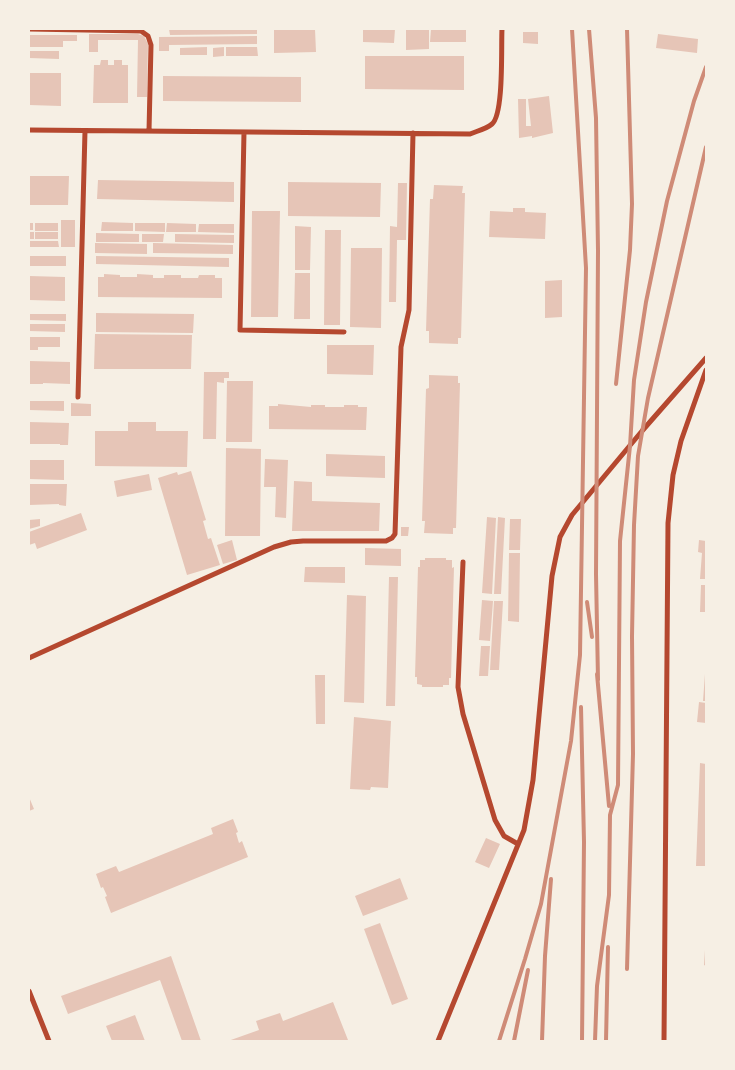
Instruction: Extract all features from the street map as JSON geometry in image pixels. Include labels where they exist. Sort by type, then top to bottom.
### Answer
[{"type":"street","points":[[29,29],[141,31],[148,36],[151,45],[149,131]]},
{"type":"street","points":[[29,130],[470,134],[492,124],[498,116],[502,29]]},
{"type":"street","points":[[78,397],[86,131]]},
{"type":"street","points":[[244,132],[240,330],[344,332]]},
{"type":"street","points":[[29,658],[274,547],[292,542],[386,541],[395,534],[401,347],[410,310],[413,133]]},
{"type":"street","points":[[438,1041],[524,830],[533,780],[552,576],[560,537],[572,515],[706,358]]},
{"type":"street","points":[[664,1041],[668,523],[673,475],[681,441],[706,370]]},
{"type":"street","points":[[463,562],[458,687],[463,714],[495,820],[504,836],[518,844]]},
{"type":"street","points":[[29,991],[49,1041]]},
{"type":"building","points":[[169,29],[257,29],[257,34],[170,35]]},
{"type":"building","points":[[274,29],[315,29],[316,52],[274,53]]},
{"type":"building","points":[[363,29],[395,29],[394,43],[363,42]]},
{"type":"building","points":[[406,29],[429,29],[429,49],[406,50]]},
{"type":"building","points":[[431,29],[466,29],[466,42],[430,42]]},
{"type":"building","points":[[523,32],[538,32],[538,44],[523,43]]},
{"type":"building","points":[[89,34],[138,34],[144,36],[148,44],[147,97],[137,97],[138,40],[98,40],[98,52],[89,52]]},
{"type":"building","points":[[658,34],[698,39],[697,53],[656,48]]},
{"type":"building","points":[[29,35],[77,35],[77,41],[63,41],[63,47],[29,47]]},
{"type":"building","points":[[257,36],[257,44],[169,45],[169,51],[159,51],[159,37]]},
{"type":"building","points":[[207,47],[207,55],[180,55],[180,48]]},
{"type":"building","points":[[224,47],[224,56],[213,57],[213,48]]},
{"type":"building","points":[[226,47],[257,47],[258,56],[226,56]]},
{"type":"building","points":[[29,51],[59,51],[59,59],[29,58]]},
{"type":"building","points":[[365,56],[464,56],[464,90],[365,89]]},
{"type":"building","points":[[101,60],[108,60],[108,65],[114,65],[114,60],[122,60],[122,65],[128,65],[128,103],[93,103],[94,65],[100,65]]},
{"type":"building","points":[[29,73],[61,73],[61,106],[29,105]]},
{"type":"building","points":[[163,76],[301,77],[301,102],[163,101]]},
{"type":"building","points":[[549,96],[553,133],[532,138],[532,136],[519,138],[518,99],[526,99],[526,126],[531,126],[528,99]]},
{"type":"building","points":[[29,176],[69,176],[68,205],[29,205]]},
{"type":"building","points":[[98,180],[234,182],[234,202],[97,199]]},
{"type":"building","points":[[288,182],[381,183],[380,217],[288,216]]},
{"type":"building","points":[[398,183],[407,183],[406,240],[397,240],[396,302],[389,302],[390,226],[397,227]]},
{"type":"building","points":[[434,185],[463,186],[462,193],[465,193],[461,338],[458,338],[458,344],[429,343],[429,331],[426,331],[430,199],[433,199]]},
{"type":"building","points":[[513,208],[525,208],[525,212],[546,213],[545,239],[489,237],[490,211],[513,212]]},
{"type":"building","points":[[252,211],[280,211],[278,317],[251,317]]},
{"type":"building","points":[[61,220],[75,220],[75,247],[61,247]]},
{"type":"building","points":[[102,222],[133,223],[133,231],[101,231]]},
{"type":"building","points":[[29,223],[33,223],[33,230],[29,230]]},
{"type":"building","points":[[35,223],[58,223],[58,231],[35,231]]},
{"type":"building","points":[[135,223],[165,223],[165,232],[135,231]]},
{"type":"building","points":[[167,223],[196,224],[196,232],[166,232]]},
{"type":"building","points":[[199,224],[234,224],[234,233],[198,232]]},
{"type":"building","points":[[295,226],[311,227],[310,270],[295,270]]},
{"type":"building","points":[[325,230],[341,230],[340,325],[324,325]]},
{"type":"building","points":[[29,232],[34,232],[34,239],[29,239]]},
{"type":"building","points":[[35,232],[58,232],[58,239],[35,239]]},
{"type":"building","points":[[96,233],[139,234],[139,242],[96,242]]},
{"type":"building","points":[[142,234],[164,234],[163,242],[142,242]]},
{"type":"building","points":[[175,234],[234,235],[234,243],[175,242]]},
{"type":"building","points":[[29,241],[58,241],[59,247],[29,247]]},
{"type":"building","points":[[95,243],[147,244],[147,254],[95,253]]},
{"type":"building","points":[[153,243],[233,245],[233,254],[153,253]]},
{"type":"building","points":[[351,248],[382,248],[381,328],[350,327]]},
{"type":"building","points":[[29,256],[66,256],[66,266],[29,266]]},
{"type":"building","points":[[96,256],[229,258],[229,267],[96,264]]},
{"type":"building","points":[[295,273],[310,273],[310,319],[294,319]]},
{"type":"building","points":[[104,274],[120,275],[120,277],[137,277],[137,274],[153,275],[153,278],[164,278],[164,275],[198,278],[199,275],[215,275],[215,278],[222,278],[222,298],[98,297],[98,277],[104,277]]},
{"type":"building","points":[[29,276],[65,277],[65,301],[29,300]]},
{"type":"building","points":[[562,280],[562,317],[545,318],[545,281]]},
{"type":"building","points":[[96,313],[194,314],[193,333],[96,332]]},
{"type":"building","points":[[29,314],[66,314],[66,321],[29,320]]},
{"type":"building","points":[[29,324],[65,324],[65,332],[29,331]]},
{"type":"building","points":[[95,334],[192,335],[191,369],[94,369]]},
{"type":"building","points":[[29,337],[60,337],[60,347],[38,347],[38,350],[29,350]]},
{"type":"building","points":[[327,345],[374,345],[373,375],[327,374]]},
{"type":"building","points":[[29,361],[70,362],[70,384],[29,384]]},
{"type":"building","points":[[204,372],[229,372],[229,378],[224,378],[224,383],[217,382],[216,439],[203,439]]},
{"type":"building","points":[[429,375],[458,376],[458,383],[460,383],[456,528],[453,528],[453,534],[424,533],[425,521],[422,521],[426,389],[429,388]]},
{"type":"building","points":[[227,381],[253,381],[252,442],[226,442]]},
{"type":"building","points":[[29,401],[64,401],[64,411],[29,410]]},
{"type":"building","points":[[71,403],[91,404],[91,416],[71,416]]},
{"type":"building","points":[[278,404],[311,407],[311,405],[344,407],[344,405],[358,405],[358,407],[367,407],[366,430],[269,429],[269,406],[278,406]]},
{"type":"building","points":[[29,422],[69,423],[68,445],[29,444]]},
{"type":"building","points":[[128,422],[156,422],[156,431],[188,431],[187,467],[95,466],[95,431],[128,431]]},
{"type":"building","points":[[226,448],[261,449],[260,536],[225,536]]},
{"type":"building","points":[[326,454],[385,456],[385,478],[326,476]]},
{"type":"building","points":[[265,459],[288,460],[286,518],[275,517],[276,487],[264,487]]},
{"type":"building","points":[[29,460],[64,460],[64,480],[29,479]]},
{"type":"building","points":[[191,471],[206,520],[203,521],[208,539],[211,538],[220,565],[187,575],[158,478],[177,472],[178,475]]},
{"type":"building","points":[[149,474],[152,490],[117,497],[114,481]]},
{"type":"building","points":[[294,481],[312,482],[312,501],[380,503],[379,531],[292,531]]},
{"type":"building","points":[[29,484],[67,484],[66,506],[59,504],[29,505]]},
{"type":"building","points":[[81,513],[87,530],[37,549],[35,543],[29,545],[29,532]]},
{"type":"building","points":[[487,517],[496,518],[492,594],[482,593]]},
{"type":"building","points":[[498,517],[505,518],[501,594],[494,594]]},
{"type":"building","points":[[40,519],[40,526],[29,529],[29,520]]},
{"type":"building","points":[[510,519],[521,519],[520,550],[509,550]]},
{"type":"building","points":[[401,527],[409,527],[408,536],[401,536]]},
{"type":"building","points":[[232,540],[237,560],[223,564],[217,545]]},
{"type":"building","points":[[699,540],[706,541],[706,579],[700,579],[702,553],[698,552]]},
{"type":"building","points":[[365,548],[401,549],[401,566],[365,565]]},
{"type":"building","points":[[509,553],[520,553],[519,622],[508,621]]},
{"type":"building","points":[[425,558],[446,558],[446,560],[452,560],[452,568],[454,567],[451,678],[449,678],[449,685],[443,685],[443,687],[422,687],[422,685],[417,684],[417,677],[415,677],[418,567],[420,567],[420,560],[425,560]]},
{"type":"building","points":[[305,567],[345,567],[345,583],[304,582]]},
{"type":"building","points":[[389,577],[398,577],[395,706],[386,706]]},
{"type":"building","points":[[701,585],[706,585],[706,612],[700,612]]},
{"type":"building","points":[[347,595],[366,596],[364,703],[344,702]]},
{"type":"building","points":[[482,600],[493,601],[490,641],[479,640]]},
{"type":"building","points":[[494,601],[503,601],[499,670],[490,670]]},
{"type":"building","points":[[481,646],[490,646],[488,676],[479,676]]},
{"type":"building","points":[[705,674],[706,701],[703,701]]},
{"type":"building","points":[[315,675],[325,675],[325,724],[316,724]]},
{"type":"building","points":[[699,702],[706,703],[706,723],[697,722]]},
{"type":"building","points":[[354,717],[391,721],[388,788],[371,787],[370,790],[350,789]]},
{"type":"building","points":[[700,763],[706,764],[706,866],[696,866]]},
{"type":"building","points":[[29,797],[34,809],[29,811]]},
{"type":"building","points":[[233,819],[238,832],[236,833],[239,843],[242,841],[248,857],[111,913],[105,897],[107,896],[103,887],[101,888],[96,874],[116,866],[119,872],[213,834],[211,828]]},
{"type":"building","points":[[486,838],[500,844],[489,868],[475,862]]},
{"type":"building","points":[[400,878],[408,899],[363,916],[355,896]]},
{"type":"building","points":[[380,923],[408,999],[392,1005],[364,929]]},
{"type":"building","points":[[706,950],[706,966],[704,965]]},
{"type":"building","points":[[171,956],[201,1041],[182,1041],[160,980],[68,1014],[61,996]]},
{"type":"building","points":[[333,1002],[348,1040],[228,1041],[259,1030],[256,1021],[280,1013],[283,1021]]},
{"type":"building","points":[[135,1015],[145,1041],[112,1041],[106,1026]]},
{"type":"railway","points":[[499,1041],[541,904],[571,741],[580,655],[586,268],[572,29]]},
{"type":"railway","points":[[589,29],[596,118],[598,251],[596,574],[598,680]]},
{"type":"railway","points":[[616,384],[630,250],[632,204],[627,29]]},
{"type":"railway","points":[[595,1041],[597,986],[609,895],[610,815],[618,785],[620,541],[630,446],[634,380],[646,302],[667,201],[694,101],[706,67]]},
{"type":"railway","points":[[627,969],[633,754],[632,636],[634,525],[638,456],[648,398],[706,147]]},
{"type":"railway","points":[[587,602],[592,637]]},
{"type":"railway","points":[[597,674],[609,806]]},
{"type":"railway","points":[[581,707],[584,842],[582,1041]]},
{"type":"railway","points":[[542,1041],[545,956],[551,879]]},
{"type":"railway","points":[[606,1041],[608,947]]},
{"type":"railway","points":[[514,1041],[528,970]]}]
